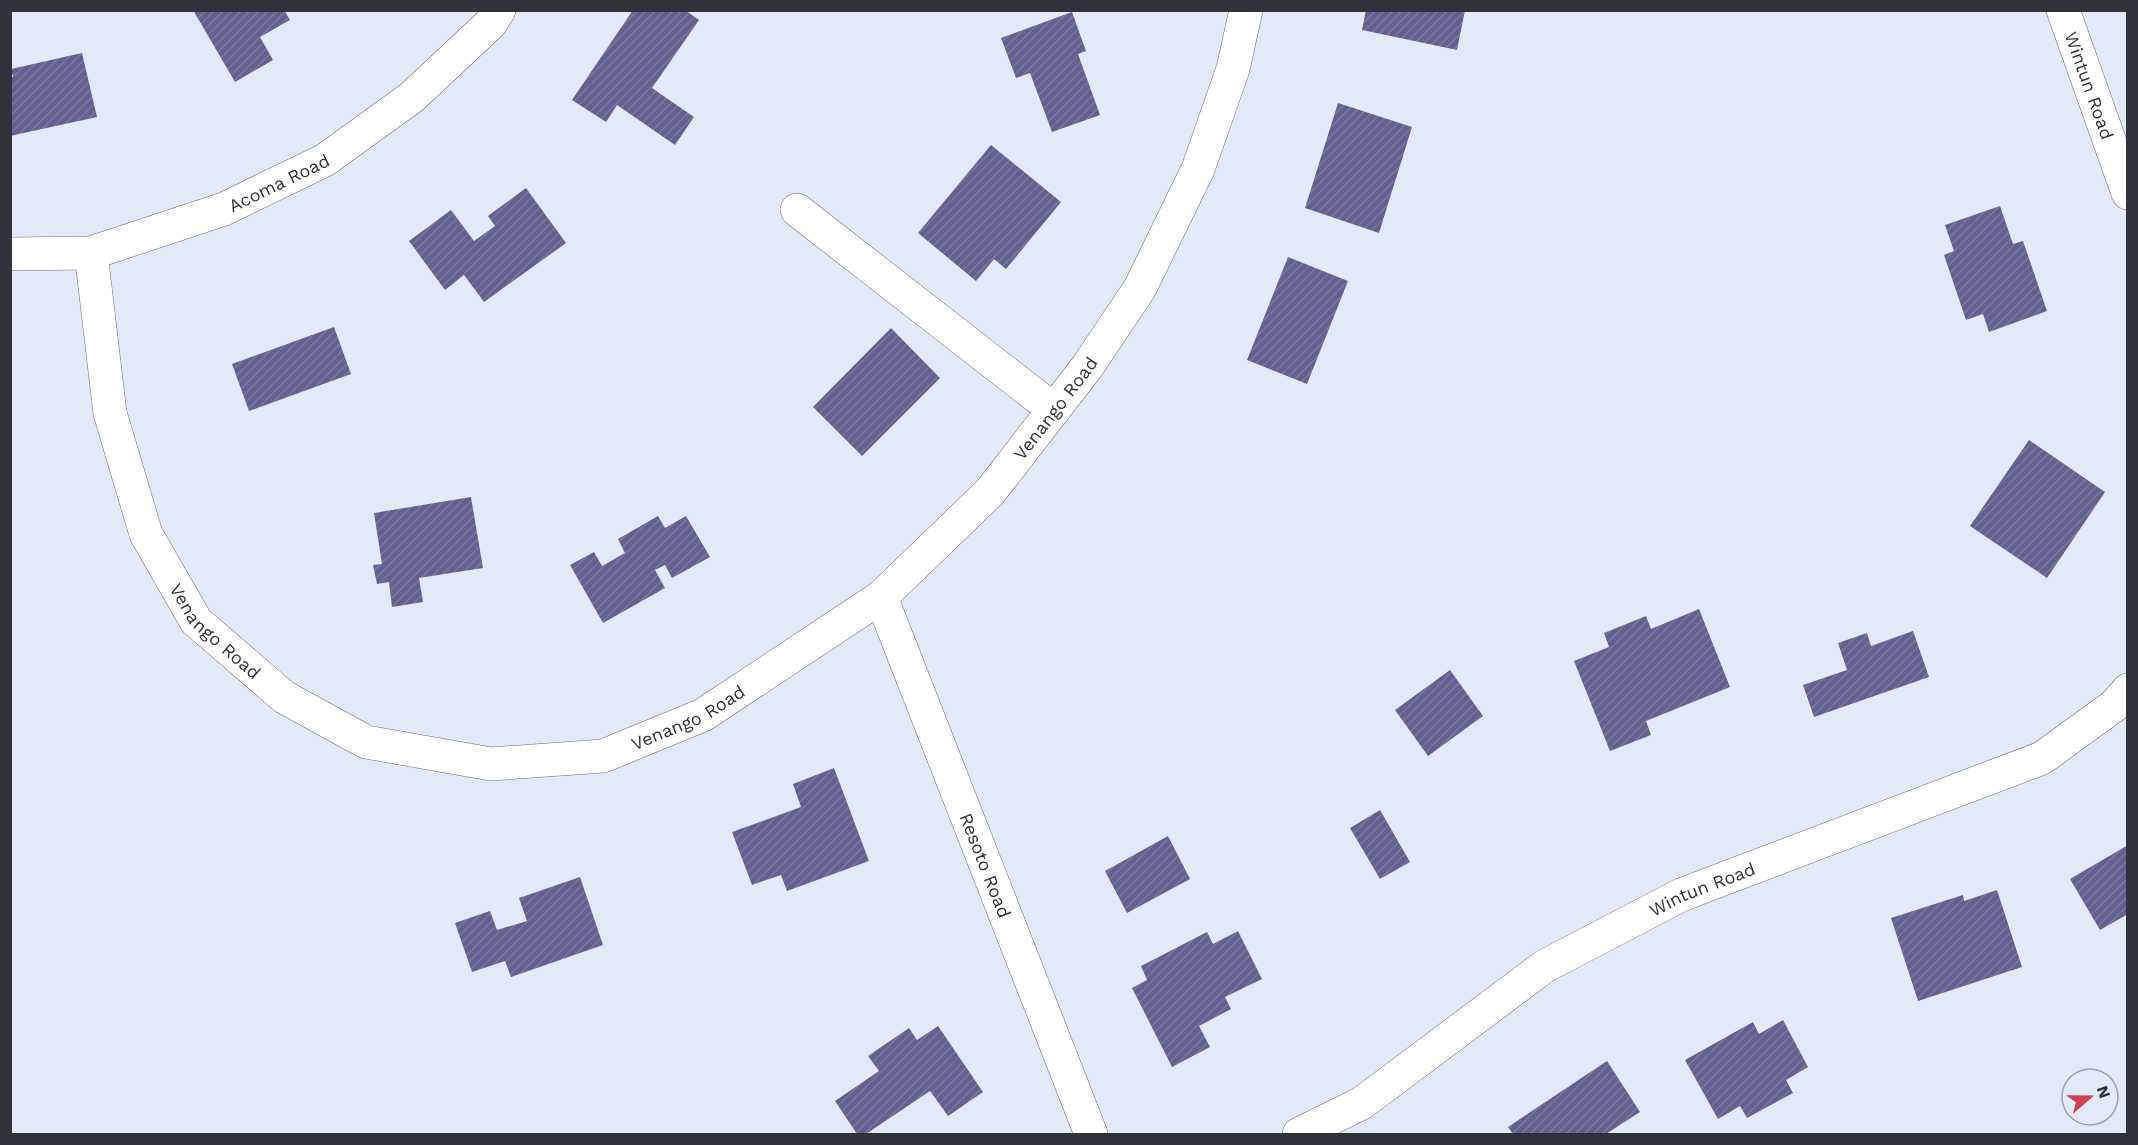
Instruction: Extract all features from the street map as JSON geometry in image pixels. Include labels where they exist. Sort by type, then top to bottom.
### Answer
[{"type":"street","name":"Acoma Road","points":[[10,254],[91,253],[224,209],[325,160],[412,97],[490,23],[499,10]]},
{"type":"street","name":"Venango Road","points":[[91,253],[110,412],[146,534],[196,621],[284,697],[366,742],[490,764],[603,756],[703,715],[881,597],[990,492],[1087,367],[1145,278],[1197,169],[1233,69],[1246,10]]},
{"type":"street","name":"Wintun Road","points":[[2063,10],[2127,193]]},
{"type":"street","points":[[797,210],[1054,410]]},
{"type":"street","name":"Resoto Road","points":[[881,597],[1091,1134]]},
{"type":"street","name":"Wintun Road","points":[[1299,1134],[1362,1103],[1545,966],[1681,895],[2042,758],[2115,705],[2127,690]]},
{"type":"building","points":[[193,10],[284,10],[290,20],[260,37],[273,60],[235,82]]},
{"type":"building","points":[[633,10],[685,10],[699,20],[652,88],[694,117],[675,145],[617,105],[606,122],[572,100]]},
{"type":"building","points":[[1366,10],[1465,10],[1457,50],[1362,30]]},
{"type":"building","points":[[1072,12],[1086,51],[1078,54],[1100,115],[1052,132],[1030,73],[1016,78],[1001,38]]},
{"type":"building","points":[[82,53],[97,117],[10,136],[10,77],[13,77],[11,69]]},
{"type":"building","points":[[1338,103],[1412,127],[1379,233],[1305,208]]},
{"type":"building","points":[[991,145],[1061,202],[1006,269],[994,259],[976,281],[918,233]]},
{"type":"building","points":[[526,188],[566,243],[484,302],[464,275],[445,290],[409,241],[451,210],[474,241],[495,226],[488,216]]},
{"type":"building","points":[[2000,206],[2013,244],[2023,241],[2047,311],[1989,332],[1983,314],[1966,320],[1944,255],[1954,251],[1945,225]]},
{"type":"building","points":[[1288,257],[1348,281],[1307,384],[1247,360]]},
{"type":"building","points":[[334,327],[351,374],[249,411],[232,364]]},
{"type":"building","points":[[891,328],[940,378],[862,456],[813,407]]},
{"type":"building","points":[[2029,440],[2105,492],[2047,578],[1970,526]]},
{"type":"building","points":[[471,497],[483,568],[419,578],[423,602],[392,607],[389,582],[377,584],[373,565],[382,564],[374,513]]},
{"type":"building","points":[[658,516],[665,528],[686,516],[710,557],[672,578],[665,565],[655,570],[665,588],[603,623],[570,565],[594,552],[602,566],[625,553],[618,539]]},
{"type":"building","points":[[1699,609],[1730,687],[1646,721],[1651,735],[1610,751],[1574,661],[1609,647],[1604,633],[1646,616],[1651,629]]},
{"type":"building","points":[[1913,631],[1929,677],[1814,717],[1803,685],[1847,670],[1838,643],[1867,633],[1871,646]]},
{"type":"building","points":[[1450,670],[1483,716],[1428,756],[1395,710]]},
{"type":"building","points":[[834,768],[869,861],[787,891],[781,875],[752,885],[732,832],[801,807],[793,784]]},
{"type":"building","points":[[1380,810],[1410,862],[1380,879],[1350,828]]},
{"type":"building","points":[[1168,836],[1190,879],[1127,913],[1105,871]]},
{"type":"building","points":[[2128,845],[2128,914],[2100,930],[2070,879]]},
{"type":"building","points":[[580,877],[603,945],[511,977],[505,961],[472,972],[455,923],[490,911],[497,930],[527,921],[519,898]]},
{"type":"building","points":[[1997,890],[2022,967],[1918,1001],[1891,918],[1963,895],[1964,901]]},
{"type":"building","points":[[1238,931],[1262,979],[1225,997],[1231,1009],[1199,1026],[1210,1047],[1172,1067],[1132,988],[1147,980],[1141,966],[1207,932],[1213,944]]},
{"type":"building","points":[[1783,1020],[1808,1067],[1786,1080],[1793,1093],[1747,1118],[1740,1106],[1718,1119],[1685,1060],[1753,1022],[1759,1034]]},
{"type":"building","points":[[938,1026],[983,1092],[948,1116],[930,1091],[866,1134],[857,1134],[835,1101],[879,1071],[868,1056],[909,1028],[917,1040]]},
{"type":"building","points":[[1607,1061],[1640,1112],[1606,1134],[1513,1134],[1508,1127]]}]
